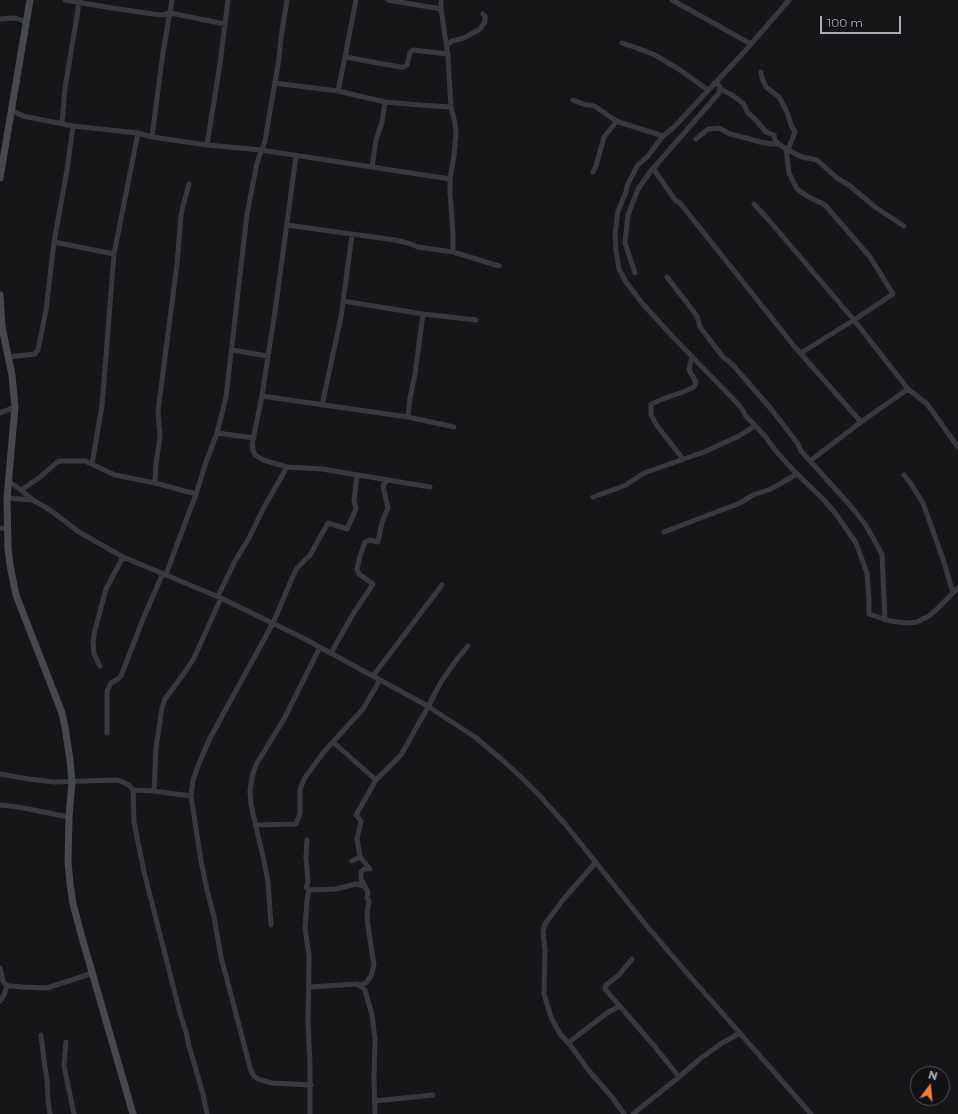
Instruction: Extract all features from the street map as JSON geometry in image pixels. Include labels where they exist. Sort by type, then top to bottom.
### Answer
[{"type":"street","points":[[0,178],[30,0]]},
{"type":"street","points":[[65,0],[153,14],[162,15],[170,13],[225,24]]},
{"type":"street","points":[[152,136],[162,52],[172,0]]},
{"type":"street","points":[[207,145],[228,0]]},
{"type":"street","points":[[107,733],[107,691],[111,684],[118,679],[123,671],[143,619],[165,574],[196,494],[217,433],[226,397],[247,214],[261,150],[265,141],[287,0]]},
{"type":"street","points":[[338,91],[356,0]]},
{"type":"street","points":[[388,0],[441,9]]},
{"type":"street","points":[[441,0],[448,54],[451,107],[455,122],[456,139],[450,179],[453,252]]},
{"type":"street","points":[[672,0],[751,44]]},
{"type":"street","points":[[789,0],[751,44],[674,127],[663,136],[648,156],[637,166],[627,186],[618,211],[615,235],[619,269],[638,299],[653,314],[662,326],[737,403],[745,415],[797,474],[836,514],[856,544],[867,573],[869,614],[890,621],[907,623],[917,622],[929,616],[958,588]]},
{"type":"street","points":[[62,124],[65,88],[76,27],[78,2]]},
{"type":"street","points":[[447,45],[452,41],[464,38],[480,29],[485,22],[485,16],[483,14]]},
{"type":"street","points":[[0,19],[15,18],[27,22]]},
{"type":"street","points":[[622,43],[660,58],[708,90]]},
{"type":"street","points":[[345,58],[404,67],[407,65],[410,53],[413,50],[448,54]]},
{"type":"street","points":[[761,72],[766,87],[779,97],[782,102],[795,132],[789,147],[786,149],[789,173],[798,189],[825,206],[870,257],[893,294],[800,353]]},
{"type":"street","points":[[274,83],[338,91],[384,102],[451,107]]},
{"type":"street","points":[[714,83],[743,103],[748,114],[754,118],[766,132],[774,135],[775,140],[779,144],[802,157],[817,160],[875,208],[904,226]]},
{"type":"street","points":[[635,273],[625,243],[628,215],[638,189],[653,168],[719,93],[720,88]]},
{"type":"street","points":[[573,100],[586,106],[591,105],[596,107],[617,121],[663,136]]},
{"type":"street","points":[[372,167],[376,140],[382,122],[384,102]]},
{"type":"street","points":[[11,110],[23,116],[73,126],[138,133],[207,145],[261,150],[450,179]]},
{"type":"street","points":[[593,172],[604,137],[617,121]]},
{"type":"street","points":[[8,356],[35,354],[38,350],[46,310],[54,242],[73,126]]},
{"type":"street","points":[[696,139],[708,129],[719,128],[730,134],[760,142],[779,144]]},
{"type":"street","points":[[92,464],[102,406],[114,254],[138,133]]},
{"type":"street","points":[[296,156],[275,312],[262,396],[252,444],[256,455],[259,458],[287,467],[322,469],[386,481],[430,487]]},
{"type":"street","points":[[653,168],[676,200],[680,203],[800,353],[861,422]]},
{"type":"street","points":[[155,482],[157,451],[160,438],[158,411],[177,264],[181,215],[189,184]]},
{"type":"street","points":[[754,204],[854,320],[908,388],[927,404],[958,447]]},
{"type":"street","points":[[287,225],[395,240],[434,250],[453,252],[498,266]]},
{"type":"street","points":[[322,405],[341,317],[352,235]]},
{"type":"street","points":[[54,242],[114,254]]},
{"type":"street","points":[[667,277],[697,316],[700,326],[709,340],[772,410],[798,444],[801,451],[861,519],[882,554],[885,620]]},
{"type":"street","points":[[0,295],[1,327],[8,356],[15,407],[4,529],[13,583],[25,620],[62,713],[68,744],[72,782],[68,845],[70,883],[73,904],[133,1114]]},
{"type":"street","points":[[343,301],[423,314],[476,320]]},
{"type":"street","points":[[408,417],[423,314]]},
{"type":"street","points":[[232,350],[268,356]]},
{"type":"street","points":[[683,459],[658,427],[651,415],[651,404],[694,387],[696,382],[689,370],[692,356]]},
{"type":"street","points":[[810,461],[908,388]]},
{"type":"street","points":[[262,396],[408,417],[454,427]]},
{"type":"street","points":[[0,413],[15,407]]},
{"type":"street","points":[[593,497],[626,485],[644,473],[739,436],[755,426]]},
{"type":"street","points":[[217,433],[254,438]]},
{"type":"street","points":[[21,490],[39,478],[59,461],[85,461],[115,475],[155,482],[196,494]]},
{"type":"street","points":[[154,791],[156,748],[162,708],[165,700],[194,658],[234,563],[287,467]]},
{"type":"street","points":[[664,532],[740,503],[753,495],[771,489],[797,474]]},
{"type":"street","points":[[310,1085],[272,1083],[258,1079],[251,1071],[221,957],[214,917],[201,861],[191,796],[198,766],[208,740],[273,623],[297,568],[310,555],[328,523],[348,529],[356,509],[354,500],[357,475]]},
{"type":"street","points":[[904,475],[923,503],[943,559],[953,593]]},
{"type":"street","points":[[8,481],[79,532],[123,557],[219,597],[320,647],[402,691],[475,737],[500,758],[539,795],[566,824],[646,925],[811,1114]]},
{"type":"street","points":[[331,653],[356,609],[373,584],[359,574],[357,569],[365,542],[370,540],[378,542],[382,522],[388,508],[384,486],[386,481]]},
{"type":"street","points":[[7,498],[33,500]]},
{"type":"street","points":[[100,666],[94,654],[93,642],[95,630],[106,589],[123,557]]},
{"type":"street","points":[[373,676],[442,585]]},
{"type":"street","points":[[310,987],[360,985],[366,983],[371,976],[374,965],[367,914],[369,901],[367,898],[368,892],[361,879],[360,872],[364,869],[370,869],[360,857],[357,839],[361,821],[356,815],[376,780],[401,755],[441,682],[468,646]]},
{"type":"street","points":[[271,925],[268,882],[251,805],[250,791],[253,773],[284,719],[320,647]]},
{"type":"street","points":[[255,825],[296,824],[300,814],[300,790],[304,778],[322,753],[334,742],[363,709],[380,680]]},
{"type":"street","points":[[334,742],[376,780]]},
{"type":"street","points":[[0,774],[54,782],[117,780],[130,786],[133,790],[134,822],[144,872],[207,1114]]},
{"type":"street","points":[[133,790],[191,796]]},
{"type":"street","points":[[0,805],[69,817]]},
{"type":"street","points":[[307,840],[306,857],[308,882],[306,888],[310,890],[336,889],[356,884],[364,886]]},
{"type":"street","points":[[352,860],[360,857]]},
{"type":"street","points":[[596,862],[547,920],[543,931],[545,950],[544,994],[551,1017],[559,1032],[624,1114]]},
{"type":"street","points":[[310,890],[307,900],[305,929],[309,955],[310,987],[308,1038],[310,1064],[310,1114]]},
{"type":"street","points":[[632,959],[619,975],[606,985],[605,989],[679,1077]]},
{"type":"street","points":[[0,968],[3,981],[7,986],[47,988],[93,973]]},
{"type":"street","points":[[360,985],[365,990],[372,1015],[374,1039],[375,1114]]},
{"type":"street","points":[[0,1001],[7,986]]},
{"type":"street","points":[[568,1043],[607,1013],[620,1007]]},
{"type":"street","points":[[633,1114],[701,1058],[722,1043],[740,1033]]},
{"type":"street","points":[[41,1035],[48,1080],[48,1101],[50,1114]]},
{"type":"street","points":[[66,1042],[64,1066],[74,1114]]},
{"type":"street","points":[[375,1101],[433,1095]]}]
